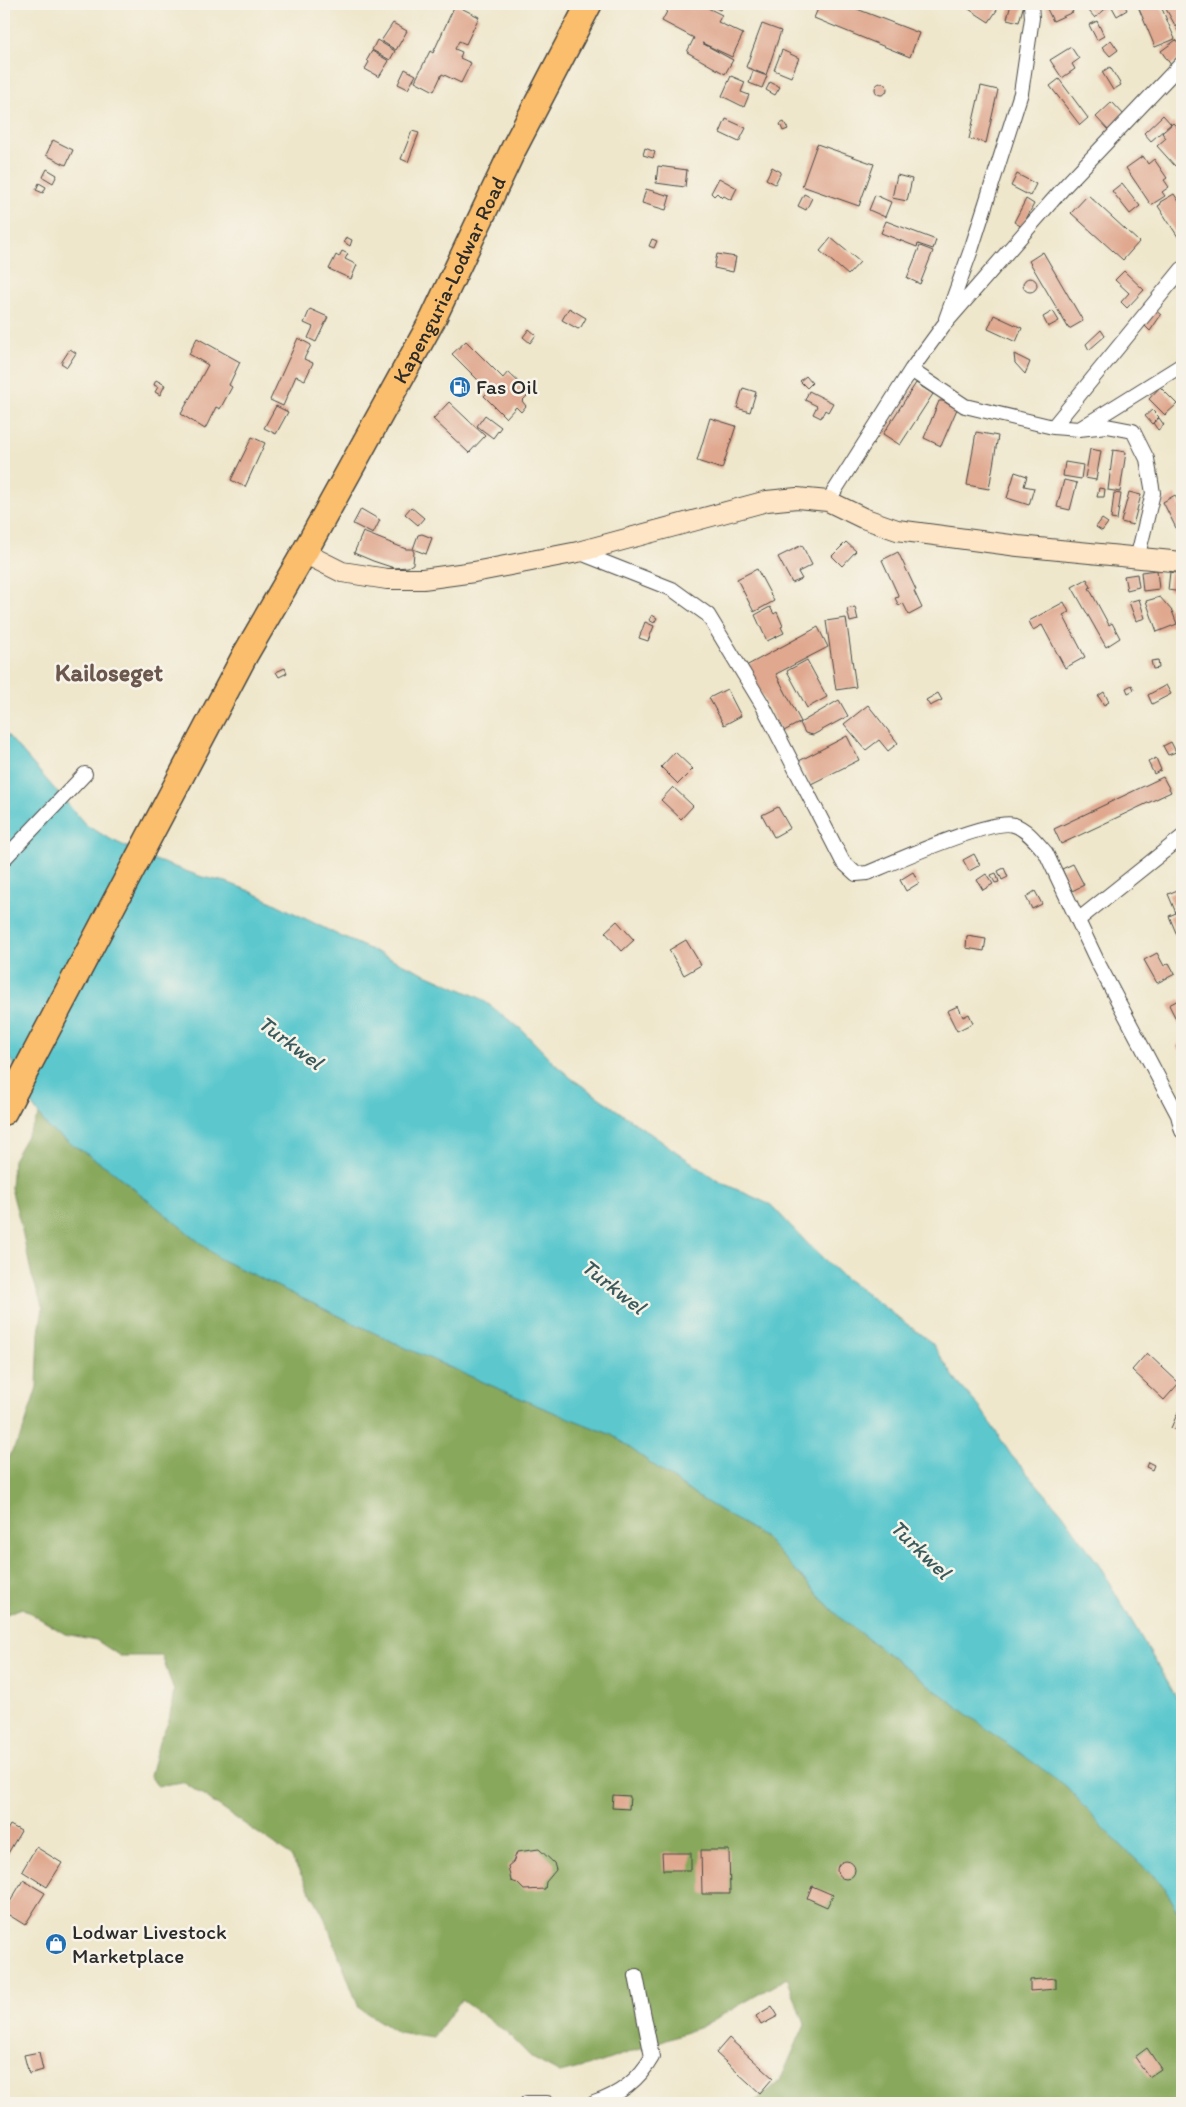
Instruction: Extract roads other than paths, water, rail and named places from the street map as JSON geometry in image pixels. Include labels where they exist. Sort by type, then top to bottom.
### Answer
[{"type":"highway","name":"Kapenguria-Lodwar Road","points":[[9,1102],[245,655],[304,553],[432,319],[514,148],[589,4]]},
{"type":"street","points":[[944,326],[972,247],[1021,93],[1032,18],[1031,4]]},
{"type":"street","points":[[828,501],[911,370],[944,326],[1066,185],[1182,63]]},
{"type":"street","points":[[1053,427],[1182,269]]},
{"type":"street","points":[[1078,429],[1182,365]]},
{"type":"street","points":[[911,370],[965,406],[1053,427],[1078,429],[1107,426],[1133,431],[1147,459],[1153,493],[1137,559]]},
{"type":"street","points":[[304,553],[342,572],[387,579],[423,579],[578,552],[767,501],[797,498],[828,501],[864,518],[897,530],[1018,546],[1182,562]]},
{"type":"street","points":[[578,552],[672,589],[708,615],[762,704],[844,862],[856,874],[868,873],[945,841],[999,824],[1015,825],[1035,841],[1046,853],[1099,965],[1180,1112],[1182,1132]]},
{"type":"street","points":[[4,859],[85,774]]},
{"type":"street","points":[[1078,920],[1182,837]]},
{"type":"street","points":[[594,2103],[620,2091],[636,2080],[652,2057],[636,1976]]},
{"type":"street","points":[[527,2103],[547,2103]]},
{"type":"water","name":"Turkwel","points":[[4,731],[86,825],[110,839],[152,859],[202,877],[226,882],[250,891],[340,936],[480,998],[521,1029],[571,1078],[718,1181],[771,1205],[841,1275],[932,1343],[957,1382],[981,1409],[1011,1455],[1062,1513],[1097,1562],[1182,1707],[1182,1917],[1161,1883],[1108,1833],[1066,1786],[999,1738],[839,1617],[763,1536],[695,1495],[612,1435],[536,1405],[408,1349],[220,1259],[111,1170],[49,1129],[30,1102],[4,1043]]},
{"type":"place","name":"Fas Oil","points":[[460,387]]},
{"type":"place","name":"Lodwar Livestock Marketplace","points":[[56,1944]]},
{"type":"district","name":"Kailoseget","points":[[109,673]]}]
